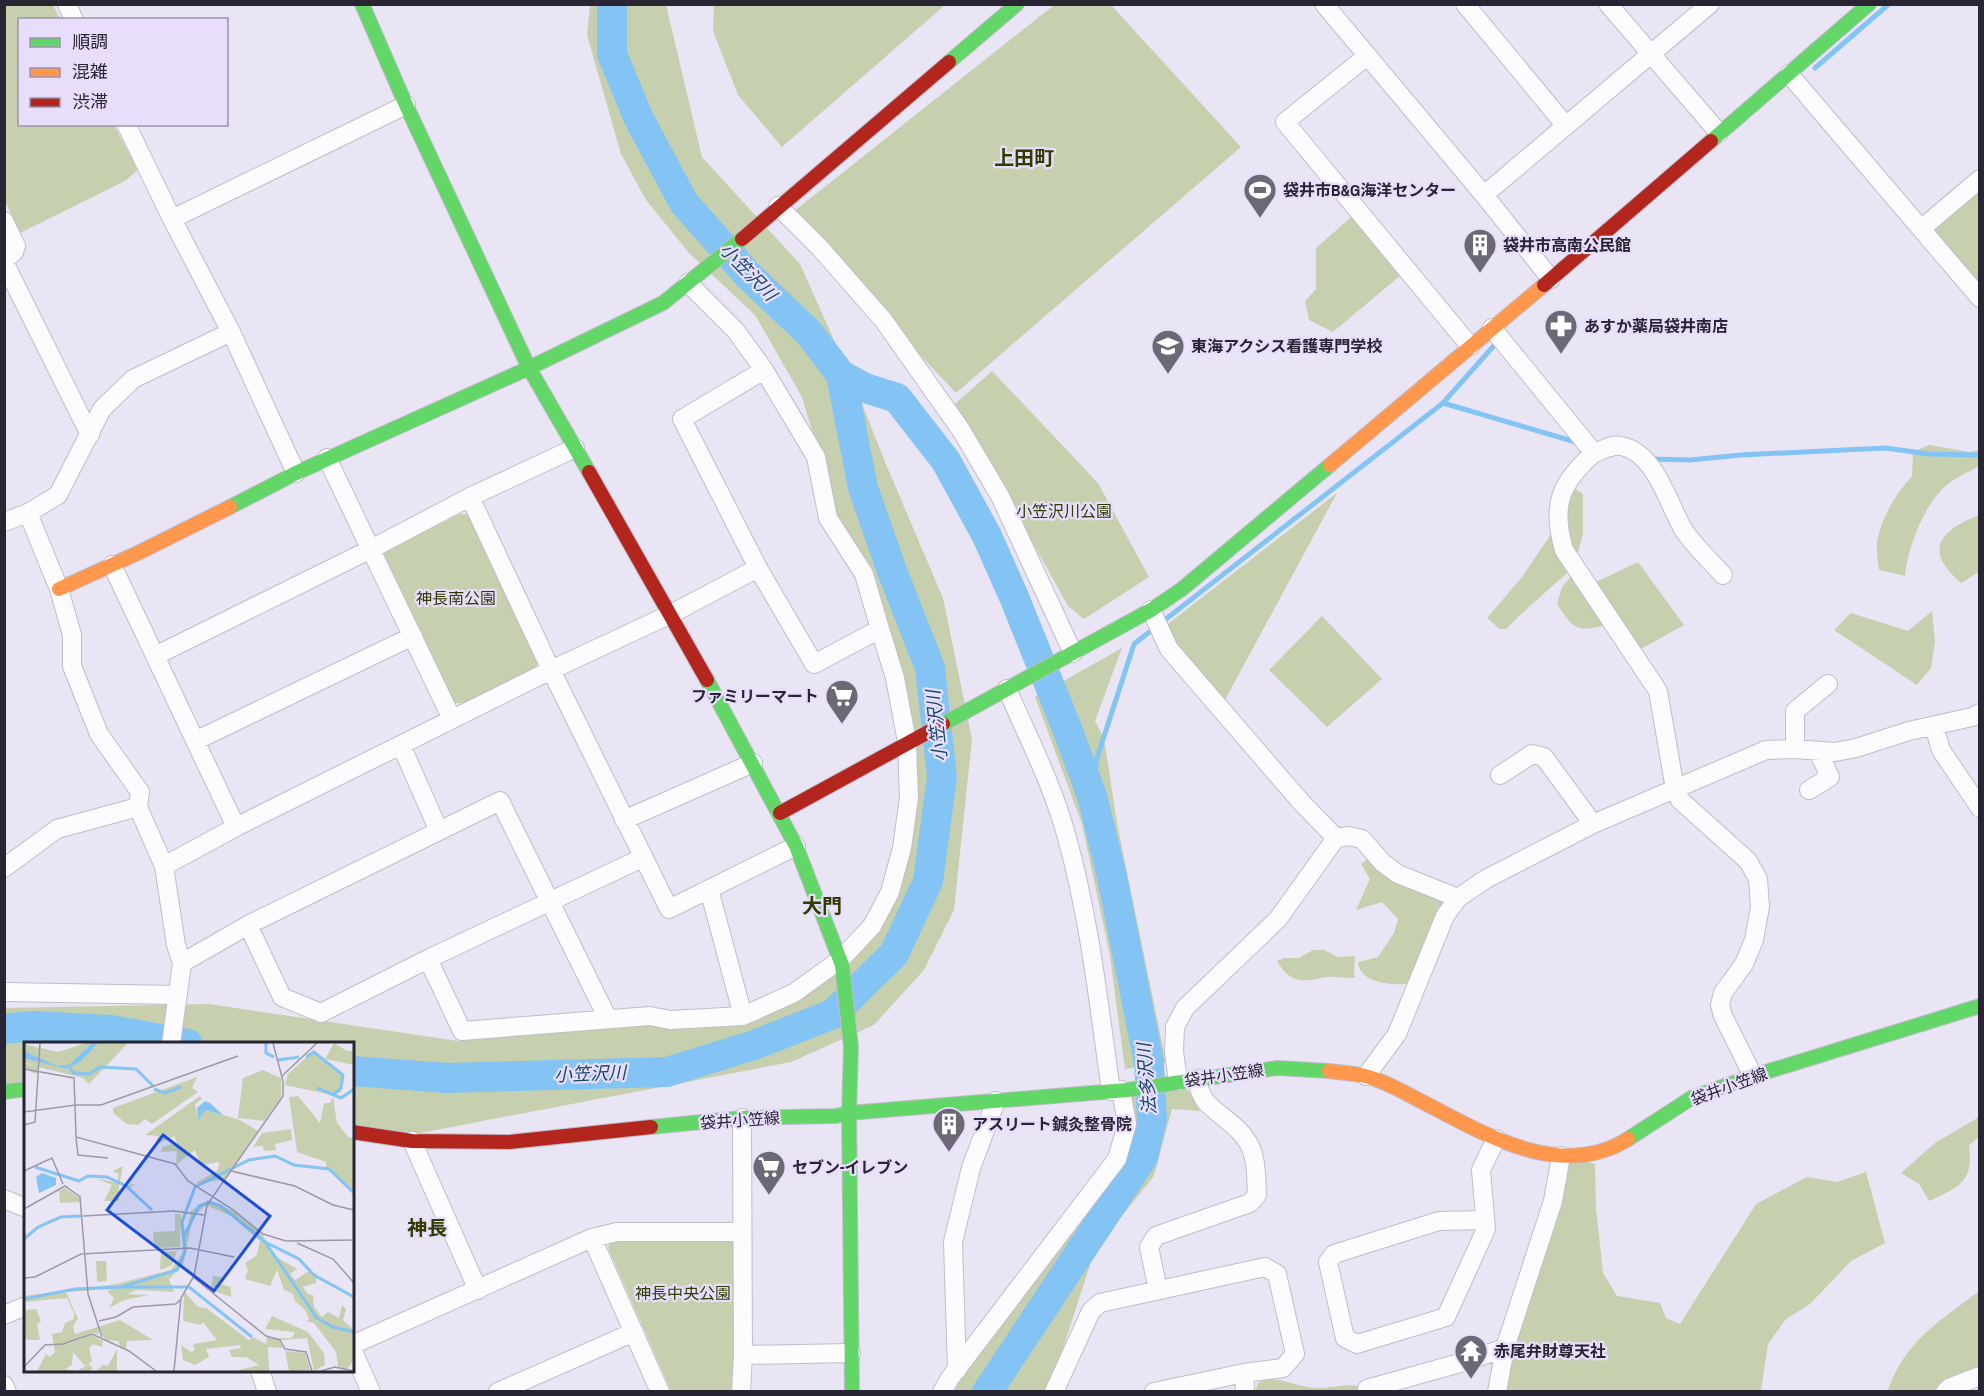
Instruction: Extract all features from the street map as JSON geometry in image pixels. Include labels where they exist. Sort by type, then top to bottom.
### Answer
[{"type":"street","points":[[67,4],[73,18]]},
{"type":"street","points":[[362,4],[405,105],[529,368],[671,614],[780,813],[796,846],[842,962],[850,1047],[852,1392]]},
{"type":"street","points":[[59,589],[327,458],[529,368],[663,303],[703,272],[1017,4]]},
{"type":"street","points":[[1324,4],[1484,195],[1551,279]]},
{"type":"street","points":[[1465,4],[1566,126]]},
{"type":"street","points":[[1608,4],[1719,133]]},
{"type":"street","points":[[1484,195],[1710,4]]},
{"type":"street","points":[[780,813],[1151,610],[1182,589],[1551,279],[1869,4]]},
{"type":"street","points":[[1367,56],[1285,122],[1470,346]]},
{"type":"street","points":[[1789,74],[1980,298]]},
{"type":"street","points":[[172,219],[405,105]]},
{"type":"street","points":[[127,126],[231,332],[296,473]]},
{"type":"street","points":[[1921,229],[1980,179]]},
{"type":"street","points":[[775,209],[820,248],[884,321],[961,430],[1000,496],[1069,655]]},
{"type":"street","points":[[4,221],[16,246],[14,252],[4,261],[90,435]]},
{"type":"street","points":[[429,959],[462,1031],[650,1016],[670,1020],[743,1016],[794,993],[842,962],[872,926],[890,891],[902,848],[909,798],[910,741],[895,678],[864,574],[828,518],[816,457],[764,370],[736,331],[688,284]]},
{"type":"street","points":[[1492,327],[1594,453]]},
{"type":"street","points":[[4,522],[28,513],[58,495],[102,409],[133,379],[231,332]]},
{"type":"street","points":[[764,370],[682,420],[758,568],[814,664],[880,629]]},
{"type":"street","points":[[1722,575],[1684,531],[1650,465],[1637,452],[1621,446],[1613,446],[1594,453],[1579,466],[1566,483],[1560,501],[1558,528],[1564,550],[1658,691],[1675,789],[1680,800],[1748,861],[1758,879],[1760,907],[1754,940],[1744,964],[1723,993],[1720,1005],[1723,1016],[1753,1076]]},
{"type":"street","points":[[155,656],[371,549],[470,497],[575,447]]},
{"type":"street","points":[[327,458],[452,719]]},
{"type":"street","points":[[470,497],[551,670],[669,909],[796,846]]},
{"type":"street","points":[[28,513],[59,589],[72,635],[72,666],[99,734],[140,792],[138,807],[164,866],[176,945],[182,963],[171,1042]]},
{"type":"street","points":[[112,565],[236,827]]},
{"type":"street","points":[[164,866],[236,827],[551,670],[671,614],[758,568]]},
{"type":"street","points":[[1151,610],[1169,649],[1301,802],[1336,838]]},
{"type":"street","points":[[195,741],[413,636]]},
{"type":"street","points":[[1795,749],[1795,711],[1828,684]]},
{"type":"street","points":[[942,1392],[1117,1159],[1127,1124],[1095,985],[1082,904],[1067,837],[1015,685]]},
{"type":"street","points":[[1366,1076],[1397,1034],[1445,916],[1458,898],[1486,879],[1593,824],[1766,750],[1795,749],[1835,752],[1980,713]]},
{"type":"street","points":[[1934,726],[1941,750],[1980,808]]},
{"type":"street","points":[[401,745],[439,831]]},
{"type":"street","points":[[1809,790],[1830,777],[1818,751]]},
{"type":"street","points":[[1500,775],[1532,754],[1544,757],[1593,824]]},
{"type":"street","points":[[624,820],[753,764]]},
{"type":"street","points":[[182,963],[248,925],[500,801],[608,1020]]},
{"type":"street","points":[[4,868],[57,829],[138,807]]},
{"type":"street","points":[[1174,1082],[1175,1027],[1185,1008],[1278,919],[1336,838],[1349,836],[1362,839],[1383,863],[1398,874],[1458,898]]},
{"type":"street","points":[[248,925],[282,997],[321,1013],[642,858]]},
{"type":"street","points":[[709,889],[743,1016]]},
{"type":"street","points":[[4,992],[176,998]]},
{"type":"street","name":"袋井小笠線","points":[[354,1132],[412,1141],[509,1142],[742,1118],[836,1116],[849,1113],[1120,1090],[1277,1068],[1366,1076],[1398,1089],[1496,1140],[1532,1151],[1561,1156],[1590,1155],[1618,1145],[1693,1097],[1753,1076],[1980,1006]]},
{"type":"street","points":[[1158,1290],[1149,1247],[1156,1236],[1250,1203],[1257,1195],[1254,1160],[1248,1143],[1233,1123],[1208,1104],[1201,1094],[1197,1079]]},
{"type":"street","points":[[4,1092],[24,1089]]},
{"type":"street","points":[[957,1370],[953,1242],[971,1168],[996,1101]]},
{"type":"street","points":[[741,1392],[743,1355],[742,1118]]},
{"type":"street","points":[[1485,1220],[1439,1221],[1334,1254],[1328,1262],[1346,1338],[1357,1344],[1446,1317],[1486,1229],[1481,1170],[1496,1140]]},
{"type":"street","points":[[412,1141],[478,1290]]},
{"type":"street","points":[[1497,1392],[1505,1348],[1553,1201],[1561,1156]]},
{"type":"street","points":[[4,1199],[24,1207]]},
{"type":"street","points":[[354,1346],[592,1238],[617,1232],[742,1232]]},
{"type":"street","points":[[592,1238],[660,1392]]},
{"type":"street","points":[[1054,1392],[1091,1311],[1100,1303],[1264,1267],[1277,1274],[1295,1354],[1283,1368],[1244,1373],[1154,1392]]},
{"type":"street","points":[[4,1315],[24,1307]]},
{"type":"street","points":[[498,1392],[634,1332]]},
{"type":"street","points":[[1367,1389],[1505,1348]]},
{"type":"street","points":[[354,1352],[371,1392]]},
{"type":"street","points":[[743,1355],[851,1353]]},
{"type":"street","points":[[260,1372],[267,1392]]},
{"type":"street","points":[[1244,1373],[1245,1392]]},
{"type":"street","points":[[1945,1392],[1949,1388],[1980,1376]]},
{"type":"street","points":[[4,1385],[7,1392]]},
{"type":"green space","points":[[5,4],[53,5],[60,18],[18,18],[18,126],[115,126],[138,170],[125,181],[20,233],[5,201]]},
{"type":"green space","points":[[714,4],[945,5],[782,147],[738,95],[713,31]]},
{"type":"green space","points":[[590,5],[666,5],[702,157],[800,264],[859,396],[943,598],[972,739],[954,910],[924,970],[874,1025],[791,1062],[410,1135],[354,1125],[354,1042],[24,1042],[24,1088],[5,1090],[4,1008],[209,1004],[458,1041],[655,1017],[762,1015],[858,950],[882,905],[906,820],[896,686],[865,578],[837,514],[802,397],[755,315],[689,253],[646,200],[621,154],[587,35]]},
{"type":"green space","points":[[1054,5],[1111,5],[1241,147],[956,393],[788,216]]},
{"type":"green space","points":[[1979,183],[1979,288],[1928,223]]},
{"type":"green space","points":[[1358,211],[1407,270],[1333,332],[1309,320],[1305,301],[1316,289],[1316,248]]},
{"type":"green space","name":"小笠沢川公園","points":[[992,371],[1098,483],[1149,577],[1084,619],[1068,606],[955,404]]},
{"type":"green space","points":[[1929,445],[1970,452],[1979,450],[1979,466],[1951,482],[1931,503],[1913,540],[1905,576],[1879,570],[1877,545],[1882,524],[1900,490],[1912,476],[1913,452]]},
{"type":"green space","points":[[1566,483],[1583,494],[1583,533],[1575,566],[1506,629],[1500,629],[1487,618],[1522,577],[1558,524]]},
{"type":"green space","points":[[1337,493],[1220,709],[1160,630]]},
{"type":"green space","name":"神長南公園","points":[[460,514],[468,514],[538,663],[533,670],[463,703],[454,703],[384,554],[388,549]]},
{"type":"green space","points":[[1979,515],[1979,572],[1961,583],[1942,561],[1939,551],[1941,543],[1954,528]]},
{"type":"green space","points":[[1638,562],[1684,625],[1634,653],[1607,613],[1602,626],[1580,628],[1567,618],[1557,604],[1562,587],[1582,563],[1596,582]]},
{"type":"green space","points":[[1932,611],[1935,642],[1931,668],[1917,685],[1834,630],[1851,613],[1908,631]]},
{"type":"green space","points":[[1322,616],[1382,679],[1327,727],[1269,670]]},
{"type":"green space","points":[[1122,648],[1095,721],[1104,738],[1117,823],[1166,1062],[1125,1069],[1110,956],[1082,824],[1035,697]]},
{"type":"green space","points":[[1370,857],[1445,901],[1420,950],[1420,964],[1406,984],[1376,981],[1364,974],[1358,962],[1378,957],[1394,933],[1398,919],[1382,902],[1356,910],[1370,879],[1361,864]]},
{"type":"green space","points":[[1313,950],[1324,950],[1338,957],[1355,956],[1355,978],[1295,979],[1281,968],[1277,961],[1284,958],[1299,958]]},
{"type":"green space","points":[[1121,1090],[1188,1090],[1200,1111],[1172,1109],[1154,1176],[1093,1256],[1049,1391],[943,1392],[1117,1159]]},
{"type":"green space","points":[[1979,1117],[1979,1137],[1969,1145],[1969,1167],[1963,1182],[1949,1192],[1929,1201],[1919,1184],[1901,1173],[1935,1143]]},
{"type":"green space","points":[[1568,1156],[1595,1164],[1596,1208],[1603,1273],[1617,1296],[1660,1303],[1666,1318],[1680,1324],[1756,1204],[1807,1177],[1837,1182],[1866,1172],[1885,1243],[1851,1261],[1810,1304],[1786,1319],[1768,1344],[1761,1391],[1497,1392]]},
{"type":"green space","name":"神長中央公園","points":[[730,1238],[735,1242],[734,1391],[671,1391],[608,1248],[611,1240]]},
{"type":"green space","points":[[1978,1292],[1979,1373],[1944,1391],[1887,1392],[1903,1359],[1913,1346],[1936,1324]]},
{"type":"green space","points":[[1267,1379],[1315,1388],[1351,1385],[1372,1392],[1255,1392],[1258,1383]]},
{"type":"waterway","name":"小笠沢川","points":[[354,1071],[447,1078],[667,1072],[754,1045],[833,1014],[894,954],[928,881],[942,777],[930,668],[863,488],[841,375],[809,333],[748,275],[684,203],[638,117],[612,54],[612,4]]},
{"type":"waterway","points":[[1815,68],[1889,4]]},
{"type":"waterway","points":[[1092,796],[1097,758],[1134,644],[1443,403],[1499,340]]},
{"type":"waterway","name":"法多沢川","points":[[841,375],[865,388],[897,398],[946,461],[987,536],[1014,597],[1092,796],[1112,877],[1149,1063],[1152,1119],[1143,1157],[987,1392]]},
{"type":"waterway","points":[[1443,403],[1579,443]]},
{"type":"waterway","points":[[1650,459],[1690,460],[1741,455],[1885,448],[1929,454],[1980,455]]},
{"type":"waterway","name":"小笠沢川","points":[[4,1029],[33,1026],[111,1030],[177,1042]]},
{"type":"traffic: fast","points":[[362,4],[406,105],[529,368],[589,472]]},
{"type":"traffic: fast","points":[[949,62],[1017,4]]},
{"type":"traffic: fast","points":[[1711,141],[1869,4]]},
{"type":"traffic: fast","points":[[230,507],[296,473],[529,368],[663,303],[742,239]]},
{"type":"traffic: fast","points":[[943,724],[1151,610],[1182,589],[1330,465]]},
{"type":"traffic: fast","points":[[707,680],[796,846],[842,965],[851,1047],[849,1113],[852,1392]]},
{"type":"traffic: fast","points":[[1628,1139],[1693,1097],[1753,1076],[1980,1006]]},
{"type":"traffic: fast","points":[[651,1127],[742,1118],[836,1116],[849,1113],[1127,1090],[1277,1068],[1329,1071]]},
{"type":"traffic: fast","points":[[4,1092],[24,1089]]},
{"type":"traffic: slow","points":[[1330,465],[1544,285]]},
{"type":"traffic: slow","points":[[59,589],[230,507]]},
{"type":"traffic: slow","points":[[1329,1071],[1361,1075],[1378,1080],[1492,1137],[1546,1154],[1574,1156],[1601,1151],[1628,1139]]},
{"type":"traffic: jam","points":[[742,239],[949,62]]},
{"type":"traffic: jam","points":[[1544,285],[1711,141]]},
{"type":"traffic: jam","points":[[589,472],[707,680]]},
{"type":"traffic: jam","points":[[780,813],[943,724]]},
{"type":"traffic: jam","points":[[354,1132],[412,1141],[509,1142],[651,1127]]},
{"type":"place","name":"袋井市B&G海洋センター","points":[[1260,219]]},
{"type":"place","name":"袋井市高南公民館","points":[[1480,274]]},
{"type":"place","name":"あすか薬局袋井南店","points":[[1561,355]]},
{"type":"place","name":"東海アクシス看護専門学校","points":[[1168,375]]},
{"type":"place","name":"ファミリーマート","points":[[842,725]]},
{"type":"place","name":"アスリート鍼灸整骨院","points":[[949,1153]]},
{"type":"place","name":"セブン-イレブン","points":[[769,1196]]},
{"type":"place","name":"赤尾弁財尊天社","points":[[1471,1380]]},
{"type":"district","name":"上田町","points":[[1024,158]]},
{"type":"district","name":"大門","points":[[822,906]]},
{"type":"district","name":"神長","points":[[427,1228]]}]
